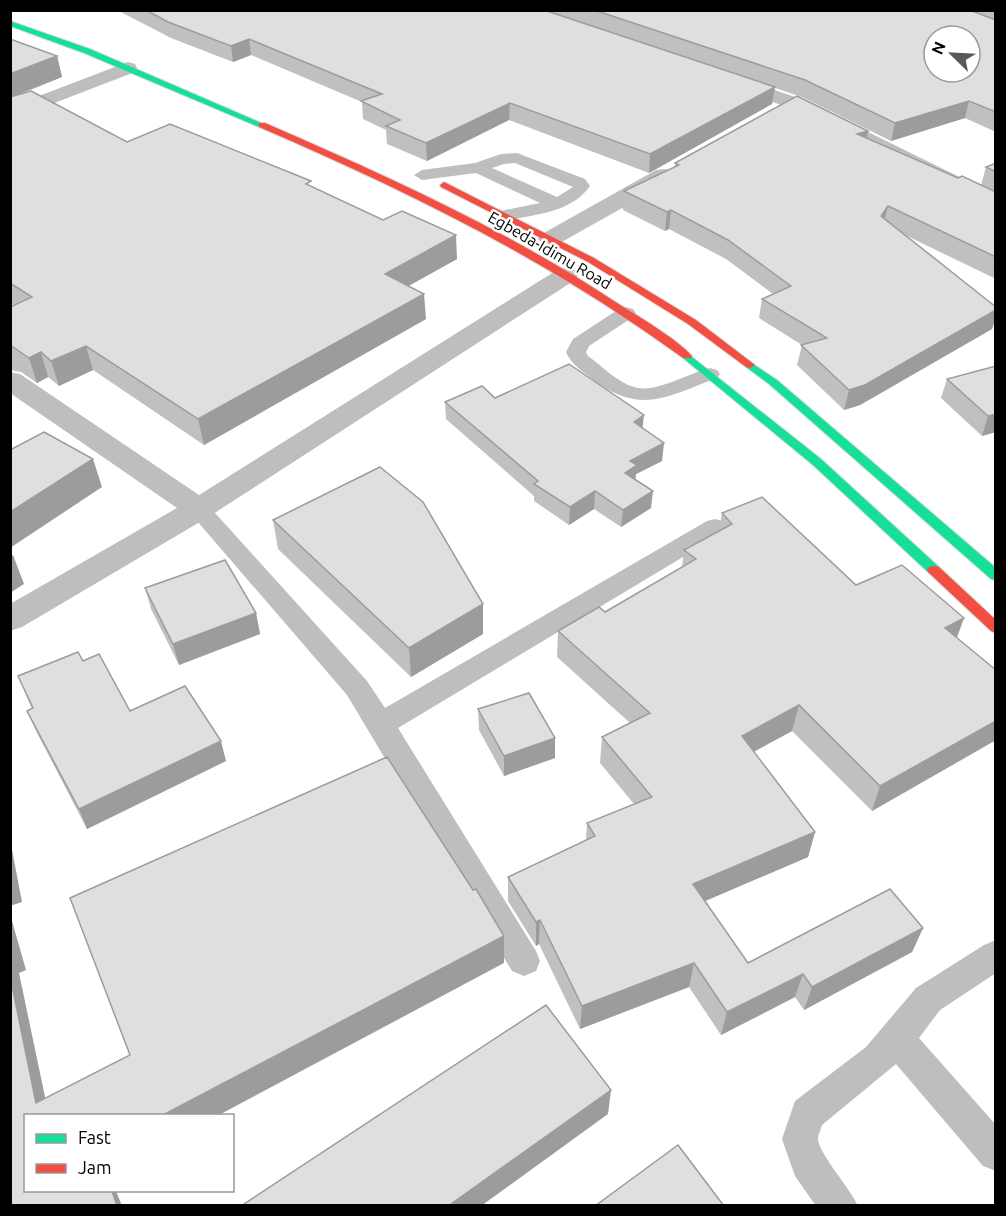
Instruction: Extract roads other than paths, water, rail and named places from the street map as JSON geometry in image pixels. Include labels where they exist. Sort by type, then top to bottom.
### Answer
[{"type":"main road","name":"Egbeda-Idimu Road","points":[[10,23],[128,68],[423,198],[566,275],[626,313],[710,374],[826,470],[996,628]]},
{"type":"main road","name":"Egbeda-Idimu Road","points":[[417,173],[506,215],[591,260],[692,322],[773,382],[996,576]]},
{"type":"street","points":[[10,114],[128,68]]},
{"type":"street","points":[[719,77],[794,103],[996,204]]},
{"type":"street","points":[[774,114],[794,103]]},
{"type":"street","points":[[550,239],[682,165]]},
{"type":"street","points":[[10,619],[199,509],[566,275]]},
{"type":"street","points":[[10,380],[199,509]]},
{"type":"lane","points":[[417,173],[477,168],[501,159],[517,158],[582,186],[580,191],[557,204],[506,215]]},
{"type":"lane","points":[[477,168],[557,204]]},
{"type":"lane","points":[[626,313],[580,344],[576,351],[579,359],[627,393],[638,395],[651,394],[710,374]]},
{"type":"lane","points":[[199,509],[357,688],[524,960]]},
{"type":"lane","points":[[381,724],[715,527]]},
{"type":"lane","points":[[839,1206],[808,1163],[800,1139],[808,1114],[878,1059],[928,999],[996,955]]},
{"type":"lane","points":[[897,1039],[996,1153]]}]
